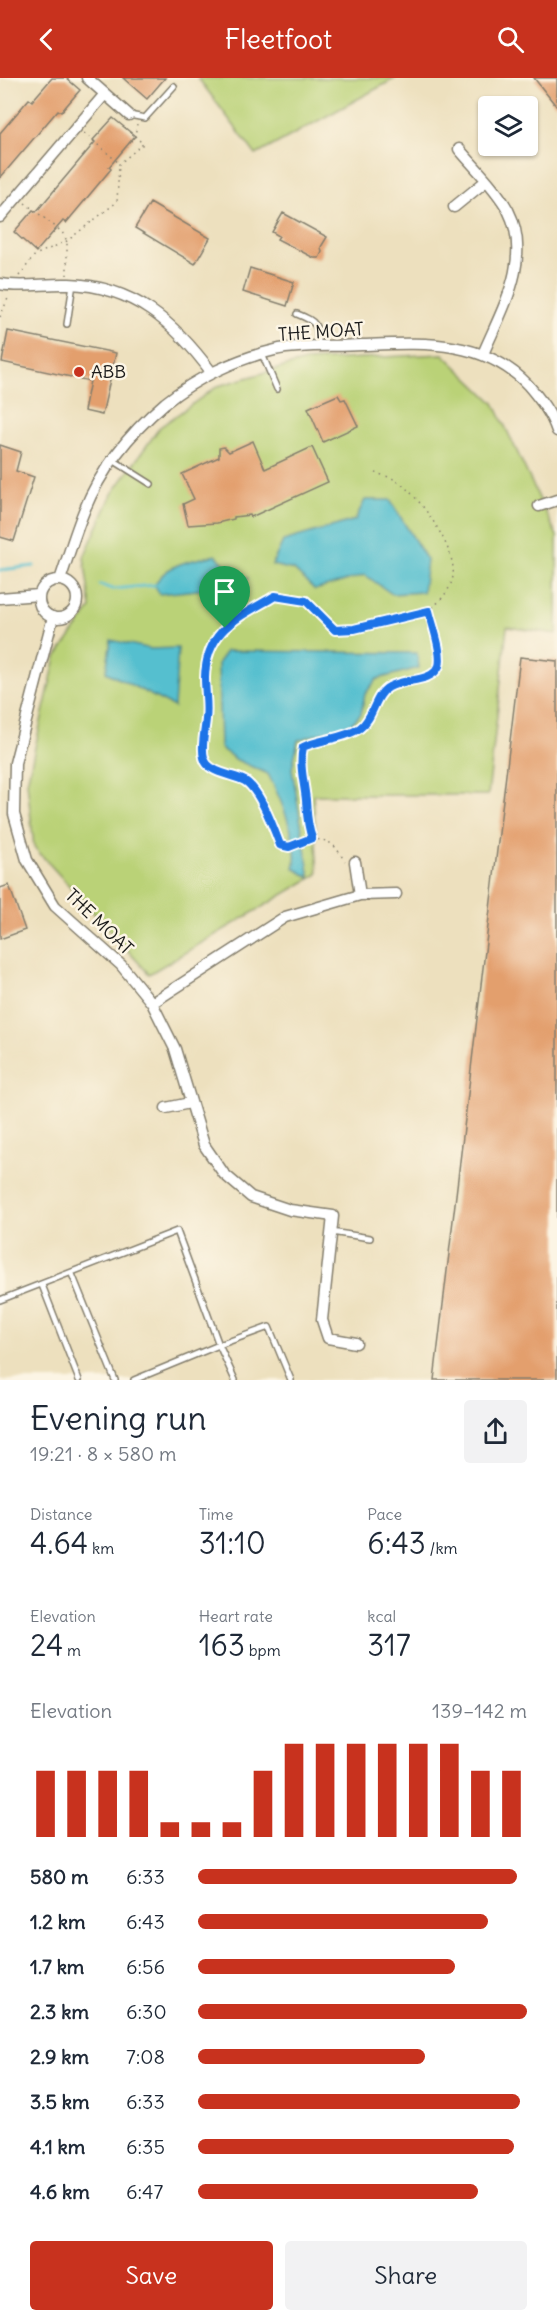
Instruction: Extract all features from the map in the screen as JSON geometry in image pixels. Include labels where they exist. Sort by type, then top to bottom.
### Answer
[{"type":"street","points":[[87,78],[134,116]]},
{"type":"street","points":[[0,217],[105,94]]},
{"type":"street","points":[[459,149],[507,208],[515,226],[518,247],[517,266],[512,285],[483,354]]},
{"type":"street","points":[[454,207],[486,181]]},
{"type":"street","points":[[0,284],[70,284],[106,289],[143,304],[183,336],[212,373]]},
{"type":"street","name":"THE MOAT","points":[[60,580],[84,510],[123,444],[166,403],[212,373],[262,354],[277,350],[318,347],[430,343],[464,348],[483,354],[502,364],[522,380],[541,400],[557,431]]},
{"type":"street","points":[[539,506],[557,500]]},
{"type":"street","points":[[60,580],[70,584],[76,592],[77,603],[72,612],[63,617],[53,617],[45,613],[40,605],[39,595],[43,587],[51,581],[60,580]]},
{"type":"street","points":[[0,598],[39,595]]},
{"type":"street","name":"THE MOAT","points":[[53,617],[15,763],[14,814],[27,860],[55,906],[121,965],[152,1003],[175,1049],[204,1145],[224,1174],[251,1197],[290,1210],[333,1216],[331,1232]]},
{"type":"street","points":[[355,862],[360,895]]},
{"type":"street","points":[[152,1003],[285,917],[360,895],[396,894]]},
{"type":"street","points":[[166,1108],[190,1103]]},
{"type":"street","points":[[331,1232],[322,1320],[327,1338],[356,1343]]},
{"type":"lane","points":[[134,116],[145,118],[174,86]]},
{"type":"lane","points":[[67,324],[70,284]]},
{"type":"lane","points":[[297,314],[312,320],[318,330],[318,347]]},
{"type":"lane","points":[[262,354],[276,389]]},
{"type":"lane","points":[[113,460],[150,484]]},
{"type":"lane","points":[[0,1300],[72,1274],[177,1231],[219,1345],[235,1380]]},
{"type":"lane","points":[[331,1232],[370,1238]]},
{"type":"lane","points":[[72,1274],[115,1380]]},
{"type":"lane","points":[[42,1285],[79,1380]]},
{"type":"lane","points":[[134,1380],[269,1327],[291,1380]]},
{"type":"path","points":[[0,317],[7,305],[12,285],[35,255],[67,241],[117,202],[119,164],[143,144],[135,136],[134,116]]},
{"type":"path","points":[[77,126],[119,164]]},
{"type":"path","points":[[17,197],[62,232],[67,241],[70,284]]},
{"type":"path","points":[[355,862],[344,861],[333,845],[312,838],[289,847],[280,845],[255,792],[246,782],[210,768],[205,762],[207,712],[205,676],[207,658],[213,639],[225,628],[275,596],[306,601],[335,630],[354,629],[429,611],[443,598],[453,575],[449,548],[431,516],[405,488],[397,480],[375,473]]},
{"type":"path","points":[[312,838],[307,825],[306,800],[300,764],[303,747],[317,740],[345,734],[361,727],[387,687],[402,681],[429,676],[436,671],[440,663],[439,651],[429,611]]},
{"type":"green space","points":[[198,78],[396,78],[256,155]]},
{"type":"green space","points":[[443,354],[494,403],[557,536],[557,634],[507,627],[488,795],[313,795],[318,874],[149,974],[34,847],[27,782],[56,657],[91,608],[84,557],[112,494],[160,427],[218,386],[305,361]]},
{"type":"water","points":[[365,500],[390,500],[427,560],[423,592],[392,594],[365,575],[315,590],[294,570],[272,565],[283,541],[355,520]]},
{"type":"water","points":[[216,555],[234,574],[248,578],[238,599],[217,588],[159,594],[155,585],[173,567]]},
{"type":"water","points":[[111,640],[151,649],[178,648],[174,707],[106,672]]},
{"type":"water","points":[[226,651],[417,653],[419,668],[377,679],[365,694],[361,714],[351,724],[298,740],[292,769],[310,878],[294,868],[292,834],[268,774],[237,760],[220,748],[218,663]]},
{"type":"building","points":[[52,78],[66,78],[80,90],[61,112],[58,110],[0,178],[0,133],[29,99],[32,101]]},
{"type":"building","points":[[123,78],[165,78],[147,99]]},
{"type":"building","points":[[534,78],[557,78],[557,107]]},
{"type":"building","points":[[113,118],[135,136],[66,223],[63,221],[36,252],[14,232],[33,210],[36,212]]},
{"type":"building","points":[[150,203],[210,238],[195,264],[135,228]]},
{"type":"building","points":[[283,213],[327,237],[321,247],[322,252],[319,258],[314,258],[277,239],[279,236],[272,232]]},
{"type":"building","points":[[250,268],[294,282],[287,306],[243,292]]},
{"type":"building","name":"ABB","points":[[8,331],[116,353],[102,415],[84,411],[90,381],[2,362]]},
{"type":"building","points":[[338,395],[341,400],[345,399],[358,426],[323,442],[308,408]]},
{"type":"building","points":[[253,441],[265,469],[312,447],[328,482],[251,517],[250,515],[234,517],[234,519],[217,523],[188,525],[183,504],[194,499],[182,474],[219,457],[219,448],[224,447],[229,452]]},
{"type":"building","points":[[0,445],[21,452],[16,471],[34,477],[14,541],[0,537]]},
{"type":"building","points":[[520,657],[557,661],[557,1380],[434,1380]]},
{"type":"building","points":[[9,885],[25,930],[0,939],[0,888]]},
{"type":"waterway","points":[[0,570],[34,566]]},
{"type":"waterway","points":[[100,585],[113,589],[155,585]]},
{"type":"place","name":"ABB","points":[[79,372]]},
{"type":"route","points":[[275,596],[306,601],[335,630],[354,629],[429,611],[439,651],[440,663],[436,671],[429,676],[402,681],[387,687],[361,727],[345,734],[317,740],[303,747],[300,764],[306,800],[307,825],[312,838],[289,847],[280,845],[255,792],[246,782],[210,768],[205,762],[207,658],[213,639],[225,628],[275,596]]}]
